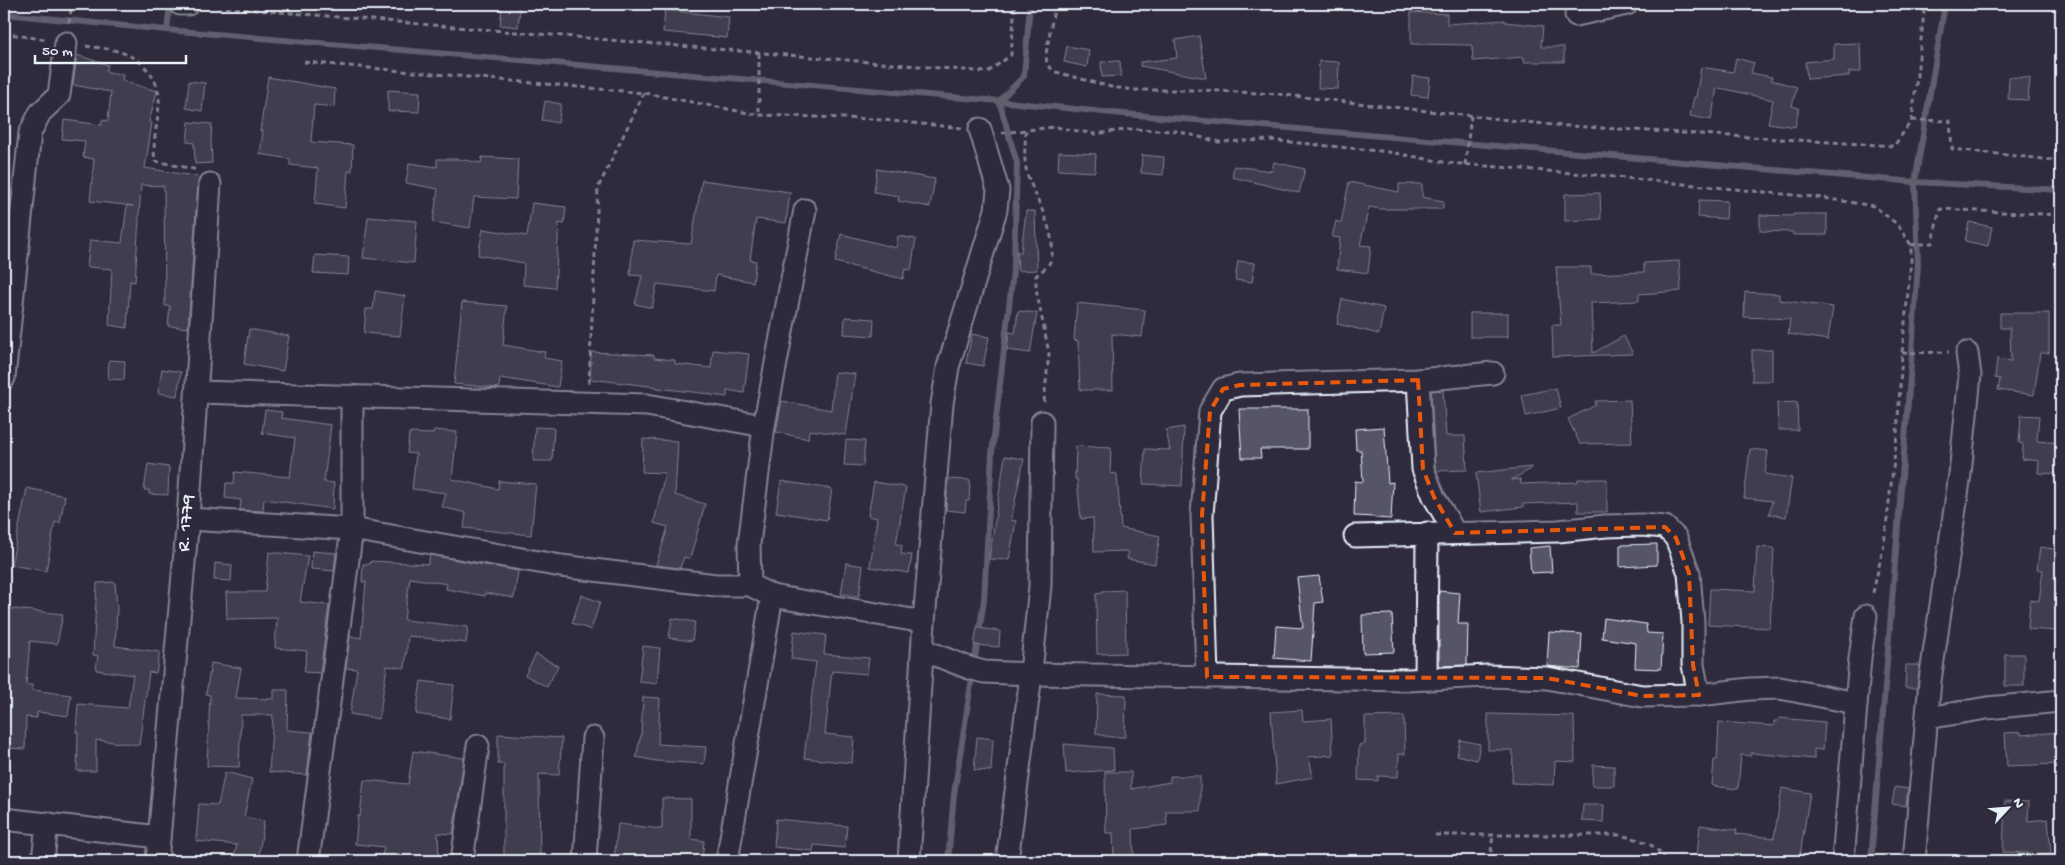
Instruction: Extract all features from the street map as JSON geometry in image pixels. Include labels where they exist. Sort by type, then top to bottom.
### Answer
[{"type":"street","points":[[1576,15],[1627,4]]},
{"type":"street","points":[[4,373],[30,133],[40,113],[59,95],[66,43]]},
{"type":"street","points":[[909,861],[924,622],[942,404],[948,367],[996,210],[998,190],[985,132]]},
{"type":"street","name":"R. 1779","points":[[157,861],[188,518],[210,184]]},
{"type":"street","points":[[750,585],[749,544],[764,426],[805,210]]},
{"type":"street","points":[[1914,861],[1937,625],[1961,465],[1970,375],[1967,353]]},
{"type":"street","points":[[1207,677],[1202,515],[1210,411],[1223,389],[1240,385],[1418,380],[1493,373]]},
{"type":"street","points":[[1418,380],[1423,469],[1434,497],[1455,533]]},
{"type":"street","points":[[197,392],[647,404],[764,426]]},
{"type":"street","points":[[308,861],[352,529],[352,396]]},
{"type":"street","points":[[1007,861],[1031,674],[1040,586],[1042,422]]},
{"type":"street","points":[[188,518],[352,529],[561,566],[716,585],[750,585],[772,596],[924,622]]},
{"type":"street","points":[[1355,536],[1558,531],[1627,525],[1665,527],[1676,538],[1689,573],[1693,622],[1693,665],[1699,695]]},
{"type":"street","points":[[1426,679],[1427,533]]},
{"type":"street","points":[[727,861],[772,596]]},
{"type":"street","points":[[1843,861],[1856,703],[1866,616]]},
{"type":"street","points":[[923,650],[976,670],[1031,674],[1426,679],[1488,676],[1547,678],[1642,696],[1699,695],[1750,689],[1780,688],[1856,703]]},
{"type":"street","points":[[1927,718],[1987,708],[2061,701]]},
{"type":"street","points":[[585,861],[593,738]]},
{"type":"street","points":[[462,861],[478,746]]},
{"type":"street","points":[[4,819],[159,837]]},
{"type":"street","points":[[43,861],[47,823]]},
{"type":"path","points":[[184,4],[988,72],[1011,55],[1015,4]]},
{"type":"path","points":[[1055,4],[1046,54],[1046,62],[1050,68],[1056,72],[1095,83],[1134,90],[1198,90],[1277,94],[1553,126],[1894,146],[1912,120],[1925,4]]},
{"type":"path","points":[[4,33],[122,52],[144,65],[156,82],[159,101],[153,147],[155,161],[203,171],[210,184]]},
{"type":"path","points":[[759,53],[759,115]]},
{"type":"path","points":[[304,62],[644,93],[759,115],[872,119],[985,132],[1056,127],[1095,134],[1132,129],[1176,131],[1218,142],[1270,140],[1389,152],[1465,165],[1596,175],[1823,198],[1874,206],[1898,224],[1911,245],[1911,261],[1902,353],[1897,435],[1884,544],[1877,580],[1866,616]]},
{"type":"path","points":[[588,403],[598,188],[644,93]]},
{"type":"path","points":[[1465,165],[1471,116]]},
{"type":"path","points":[[1912,120],[1950,121],[1952,149],[2061,161]]},
{"type":"path","points":[[1026,130],[1024,153],[1028,176],[1035,190],[1052,241],[1050,262],[1036,276],[1036,290],[1049,354],[1042,422]]},
{"type":"path","points":[[1911,245],[1932,243],[1940,209],[2061,215]]},
{"type":"path","points":[[1902,353],[1967,353]]},
{"type":"path","points":[[1434,834],[1618,835],[1645,841],[1659,850],[1666,861]]},
{"type":"path","points":[[1490,861],[1493,834]]},
{"type":"highlighted area","points":[[1418,380],[1423,469],[1434,497],[1455,533],[1665,527],[1676,538],[1689,573],[1693,665],[1699,695],[1642,696],[1547,678],[1207,677],[1202,515],[1210,411],[1223,389],[1240,385]]},
{"type":"building","points":[[502,6],[520,8],[518,27],[500,25]]},
{"type":"building","points":[[665,10],[729,17],[727,38],[663,32]]},
{"type":"building","points":[[1411,12],[1447,14],[1447,24],[1505,20],[1505,22],[1543,26],[1541,47],[1564,47],[1564,62],[1524,62],[1524,57],[1473,61],[1472,45],[1411,44]]},
{"type":"building","points":[[1199,36],[1206,78],[1140,66],[1140,62],[1177,58],[1175,40]]},
{"type":"building","points":[[1860,43],[1861,72],[1849,72],[1849,76],[1807,79],[1805,62],[1834,59],[1834,44]]},
{"type":"building","points":[[1067,46],[1089,50],[1087,67],[1064,62]]},
{"type":"building","points":[[77,55],[108,65],[106,72],[123,74],[122,81],[157,91],[149,122],[152,123],[145,168],[200,177],[198,183],[188,328],[168,326],[170,306],[165,306],[164,186],[141,185],[135,282],[130,281],[127,328],[109,325],[112,269],[87,267],[90,240],[122,243],[127,205],[90,201],[94,159],[83,157],[85,141],[62,139],[64,120],[102,125],[102,120],[108,121],[111,92],[73,85]]},
{"type":"building","points":[[1736,58],[1754,63],[1751,73],[1772,77],[1771,80],[1797,87],[1792,106],[1799,108],[1795,127],[1768,123],[1773,100],[1717,88],[1711,120],[1690,116],[1694,97],[1696,97],[1701,67],[1733,72]]},
{"type":"building","points":[[1120,61],[1121,76],[1102,77],[1101,62]]},
{"type":"building","points":[[1319,61],[1339,62],[1338,89],[1318,88]]},
{"type":"building","points":[[1413,76],[1430,78],[1428,97],[1411,95]]},
{"type":"building","points":[[268,77],[335,89],[334,107],[314,105],[311,142],[353,145],[352,171],[348,171],[345,208],[315,204],[318,168],[290,165],[290,159],[260,154],[263,131],[260,131]]},
{"type":"building","points":[[2009,77],[2030,78],[2028,100],[2008,99]]},
{"type":"building","points":[[189,81],[205,83],[202,111],[186,108]]},
{"type":"building","points":[[388,90],[420,92],[419,112],[388,111]]},
{"type":"building","points":[[545,101],[561,104],[558,123],[542,120]]},
{"type":"building","points":[[189,122],[212,124],[212,163],[195,164],[194,143],[187,142]]},
{"type":"building","points":[[1059,152],[1096,154],[1095,172],[1058,170]]},
{"type":"building","points":[[1142,155],[1164,157],[1163,175],[1141,173]]},
{"type":"building","points":[[482,157],[518,159],[516,199],[474,197],[470,228],[433,222],[438,189],[406,183],[409,163],[437,167],[437,159],[459,159],[481,163]]},
{"type":"building","points":[[1274,162],[1305,169],[1299,193],[1232,177],[1234,166],[1272,171]]},
{"type":"building","points":[[877,169],[935,179],[930,207],[898,201],[899,196],[874,192]]},
{"type":"building","points":[[702,180],[790,192],[786,223],[756,219],[750,260],[756,261],[753,282],[716,275],[714,291],[657,284],[652,308],[635,304],[642,276],[630,275],[633,240],[691,244]]},
{"type":"building","points":[[1349,182],[1399,192],[1399,184],[1422,184],[1422,197],[1443,201],[1443,209],[1380,209],[1369,207],[1360,245],[1371,246],[1368,273],[1337,269],[1340,238],[1332,237],[1336,221],[1341,223]]},
{"type":"building","points":[[1600,193],[1601,219],[1565,221],[1565,194]]},
{"type":"building","points":[[1699,200],[1727,201],[1726,219],[1698,217]]},
{"type":"building","points":[[532,203],[566,207],[564,224],[559,223],[555,288],[523,285],[524,263],[478,255],[483,229],[527,236]]},
{"type":"building","points":[[1026,211],[1035,211],[1037,270],[1018,271],[1017,252],[1021,252]]},
{"type":"building","points":[[1793,214],[1827,214],[1827,235],[1793,235],[1793,232],[1760,231],[1760,215],[1793,216]]},
{"type":"building","points":[[368,217],[417,221],[414,263],[363,258]]},
{"type":"building","points":[[1969,222],[1992,227],[1988,246],[1965,241]]},
{"type":"building","points":[[841,234],[896,248],[898,236],[916,239],[911,270],[905,269],[903,279],[835,262]]},
{"type":"building","points":[[315,255],[349,257],[348,275],[313,273]]},
{"type":"building","points":[[1238,261],[1255,263],[1252,282],[1235,280]]},
{"type":"building","points":[[1679,261],[1681,291],[1639,294],[1639,301],[1591,303],[1593,353],[1624,336],[1633,354],[1553,357],[1552,325],[1561,325],[1556,267],[1591,267],[1591,274],[1644,272],[1644,263]]},
{"type":"building","points":[[375,291],[405,296],[400,336],[364,333],[366,309],[373,309]]},
{"type":"building","points":[[1745,292],[1779,294],[1779,300],[1833,307],[1828,340],[1788,334],[1790,319],[1744,317]]},
{"type":"building","points":[[1342,299],[1384,308],[1379,334],[1337,324]]},
{"type":"building","points":[[462,302],[507,306],[503,345],[545,352],[544,358],[562,361],[558,387],[500,378],[499,388],[454,384]]},
{"type":"building","points":[[1077,303],[1145,310],[1142,337],[1112,334],[1113,390],[1080,390],[1078,341],[1074,340]]},
{"type":"building","points":[[1018,311],[1037,313],[1030,353],[1007,350],[1009,332],[1015,333]]},
{"type":"building","points":[[1470,313],[1508,313],[1508,337],[1470,337]]},
{"type":"building","points":[[2000,313],[2049,313],[2049,353],[2040,353],[2034,395],[1998,390],[2000,379],[1995,378],[1997,359],[2011,361],[2010,328],[2000,328]]},
{"type":"building","points":[[845,317],[874,319],[873,336],[844,334]]},
{"type":"building","points":[[249,329],[289,336],[283,371],[244,364]]},
{"type":"building","points":[[972,334],[989,337],[983,366],[966,363]]},
{"type":"building","points":[[713,350],[749,354],[744,393],[727,390],[727,397],[590,379],[591,352],[654,355],[654,358],[675,360],[675,364],[711,368]]},
{"type":"building","points":[[1752,350],[1772,350],[1772,381],[1752,381]]},
{"type":"building","points":[[109,360],[125,361],[124,380],[108,379]]},
{"type":"building","points":[[162,369],[181,372],[177,396],[158,393]]},
{"type":"building","points":[[835,372],[855,374],[846,435],[809,430],[808,439],[776,432],[782,401],[831,410]]},
{"type":"building","points":[[1556,388],[1561,408],[1526,416],[1522,395]]},
{"type":"building","points":[[1443,390],[1446,436],[1465,436],[1467,470],[1437,471],[1435,466],[1431,391]]},
{"type":"building","points":[[1630,400],[1632,443],[1580,444],[1568,419],[1596,405],[1595,401]]},
{"type":"building","points":[[1797,402],[1798,430],[1778,430],[1777,403]]},
{"type":"building","points":[[1239,409],[1308,409],[1308,449],[1260,449],[1261,458],[1242,458]]},
{"type":"building","points":[[265,410],[282,412],[281,418],[331,425],[324,482],[334,483],[333,509],[264,499],[263,511],[240,510],[241,500],[225,498],[226,483],[234,483],[235,472],[290,477],[295,438],[262,433]]},
{"type":"building","points":[[2021,415],[2039,416],[2037,441],[2061,443],[2061,474],[2038,473],[2039,461],[2022,459],[2023,444],[2019,443]]},
{"type":"building","points":[[535,427],[554,428],[552,461],[533,461]]},
{"type":"building","points":[[1184,427],[1182,486],[1143,484],[1145,449],[1170,450],[1166,430]]},
{"type":"building","points":[[1384,427],[1388,483],[1393,482],[1391,519],[1354,516],[1355,481],[1363,482],[1361,450],[1356,450],[1355,429]]},
{"type":"building","points":[[434,430],[457,432],[452,479],[498,489],[499,481],[536,484],[531,535],[464,528],[466,513],[442,507],[446,493],[412,489],[416,454],[407,453],[409,433],[433,434]]},
{"type":"building","points":[[643,439],[678,441],[675,495],[705,504],[690,559],[684,557],[680,568],[656,565],[668,527],[654,523],[665,473],[642,472]]},
{"type":"building","points":[[846,440],[865,441],[863,466],[844,465]]},
{"type":"building","points":[[1076,446],[1111,448],[1110,473],[1117,474],[1121,528],[1160,536],[1155,564],[1127,559],[1129,551],[1094,552],[1093,518],[1081,519],[1077,479],[1075,479]]},
{"type":"building","points":[[1750,449],[1768,451],[1765,474],[1792,478],[1786,517],[1769,514],[1772,501],[1744,498]]},
{"type":"building","points":[[1005,456],[1024,459],[1011,520],[1016,521],[1009,560],[989,559]]},
{"type":"building","points":[[148,464],[169,467],[168,495],[149,494],[149,490],[144,490]]},
{"type":"building","points":[[1531,467],[1531,469],[1511,480],[1520,479],[1521,484],[1578,482],[1578,479],[1607,479],[1607,512],[1578,512],[1578,502],[1523,504],[1523,507],[1481,512],[1476,473]]},
{"type":"building","points":[[948,479],[970,480],[969,501],[966,501],[965,512],[946,510]]},
{"type":"building","points":[[781,481],[832,489],[827,520],[776,512]]},
{"type":"building","points":[[874,482],[906,487],[896,544],[902,545],[901,554],[912,555],[909,573],[870,567],[877,518],[868,516]]},
{"type":"building","points":[[27,488],[65,496],[60,523],[55,522],[46,571],[11,565]]},
{"type":"building","points":[[1657,544],[1657,565],[1620,567],[1620,545]]},
{"type":"building","points":[[1550,546],[1552,572],[1531,573],[1529,548]]},
{"type":"building","points":[[1757,547],[1774,548],[1770,628],[1708,625],[1710,589],[1755,591]]},
{"type":"building","points":[[2040,547],[2061,550],[2061,588],[2057,631],[2028,629],[2030,600],[2039,601],[2043,570],[2037,569]]},
{"type":"building","points":[[312,551],[336,553],[334,571],[311,569]]},
{"type":"building","points":[[269,552],[308,556],[300,602],[329,605],[320,673],[304,672],[307,651],[275,648],[277,618],[227,619],[226,592],[265,592]]},
{"type":"building","points":[[430,555],[518,571],[514,598],[485,593],[485,596],[446,589],[447,584],[410,578],[404,620],[468,627],[466,643],[408,636],[405,668],[387,666],[379,719],[350,714],[357,669],[346,668],[350,636],[361,638],[366,582],[362,582],[363,564],[370,564],[371,561],[428,564]]},
{"type":"building","points":[[215,563],[232,565],[231,581],[214,580]]},
{"type":"building","points":[[846,563],[863,566],[859,596],[841,594]]},
{"type":"building","points":[[1319,576],[1323,602],[1315,603],[1311,661],[1274,658],[1276,626],[1303,628],[1297,578]]},
{"type":"building","points":[[115,582],[117,608],[115,646],[160,652],[156,673],[149,672],[139,745],[96,740],[96,771],[77,771],[78,732],[76,732],[78,704],[128,708],[133,675],[96,670],[98,656],[93,655],[97,583]]},
{"type":"building","points":[[1125,590],[1126,653],[1097,654],[1096,594],[1102,593],[1102,591]]},
{"type":"building","points":[[1439,591],[1460,593],[1458,624],[1468,624],[1467,665],[1439,666]]},
{"type":"building","points":[[581,595],[600,602],[591,630],[572,623]]},
{"type":"building","points":[[4,608],[63,614],[57,644],[30,641],[26,685],[32,685],[32,690],[71,695],[68,716],[37,712],[37,718],[26,717],[25,749],[4,748]]},
{"type":"building","points":[[1392,614],[1394,652],[1363,653],[1362,615]]},
{"type":"building","points":[[672,618],[695,622],[692,641],[669,638]]},
{"type":"building","points":[[1604,618],[1646,624],[1647,633],[1663,634],[1661,669],[1635,668],[1636,643],[1602,638]]},
{"type":"building","points":[[977,628],[1000,631],[999,647],[974,645]]},
{"type":"building","points":[[794,631],[826,635],[824,654],[869,658],[867,674],[832,671],[825,734],[854,737],[852,763],[804,758],[816,662],[791,659]]},
{"type":"building","points":[[1549,632],[1582,634],[1580,669],[1547,666]]},
{"type":"building","points":[[643,646],[660,648],[657,684],[639,682]]},
{"type":"building","points":[[536,654],[558,666],[547,687],[525,675]]},
{"type":"building","points":[[2005,654],[2024,654],[2024,686],[2005,686]]},
{"type":"building","points":[[211,663],[241,668],[236,698],[274,699],[274,690],[288,690],[287,730],[312,732],[307,775],[269,772],[273,715],[241,715],[239,767],[207,766],[210,695],[206,694]]},
{"type":"building","points":[[1906,665],[1920,665],[1917,688],[1905,688]]},
{"type":"building","points":[[421,681],[454,685],[450,719],[416,714]]},
{"type":"building","points":[[1097,694],[1126,695],[1125,737],[1110,737],[1096,734]]},
{"type":"building","points":[[643,697],[660,698],[658,744],[706,747],[704,764],[656,761],[636,757],[641,735]]},
{"type":"building","points":[[1302,710],[1303,721],[1331,719],[1333,755],[1309,757],[1313,777],[1276,784],[1271,712]]},
{"type":"building","points":[[1488,714],[1574,716],[1575,762],[1555,761],[1554,785],[1512,783],[1513,750],[1488,750]]},
{"type":"building","points":[[1404,716],[1405,754],[1399,754],[1398,777],[1378,776],[1378,781],[1358,780],[1359,745],[1365,744],[1365,717]]},
{"type":"building","points":[[1779,718],[1825,722],[1823,750],[1814,749],[1814,759],[1751,753],[1751,756],[1741,755],[1738,789],[1712,786],[1714,760],[1717,760],[1719,722],[1774,726],[1774,721],[1778,721]]},
{"type":"building","points":[[2021,732],[2021,735],[2061,732],[2061,764],[2007,766],[2005,733]]},
{"type":"building","points":[[498,734],[562,738],[559,775],[539,774],[540,861],[504,861],[504,764],[498,764]]},
{"type":"building","points":[[977,737],[993,739],[991,771],[974,770]]},
{"type":"building","points":[[1460,740],[1480,744],[1477,760],[1457,755]]},
{"type":"building","points":[[1064,744],[1113,748],[1114,770],[1066,773]]},
{"type":"building","points":[[413,751],[464,758],[453,834],[438,833],[439,861],[381,861],[384,847],[355,844],[364,780],[408,784]]},
{"type":"building","points":[[1593,765],[1614,766],[1614,786],[1592,786]]},
{"type":"building","points":[[225,772],[252,779],[244,817],[264,821],[258,861],[233,861],[237,845],[196,841],[199,804],[218,805]]},
{"type":"building","points":[[1105,772],[1131,772],[1131,789],[1170,782],[1170,776],[1200,776],[1200,811],[1166,811],[1167,825],[1133,829],[1134,861],[1114,861],[1113,833],[1106,833]]},
{"type":"building","points":[[1895,787],[1908,789],[1906,806],[1892,804]]},
{"type":"building","points":[[1782,788],[1810,793],[1799,861],[1749,861],[1697,855],[1700,825],[1737,830],[1736,834],[1774,838]]},
{"type":"building","points":[[662,798],[691,799],[691,839],[704,841],[702,861],[614,859],[618,824],[662,829]]},
{"type":"building","points":[[2005,801],[2029,802],[2028,821],[2048,819],[2051,854],[2030,855],[2030,853],[2003,852]]},
{"type":"building","points":[[1583,805],[1604,805],[1603,822],[1582,821]]},
{"type":"building","points":[[776,819],[847,826],[845,848],[814,845],[813,851],[774,847]]},
{"type":"waterway","points":[[167,30],[170,4]]},
{"type":"waterway","points":[[948,861],[954,794],[984,600],[992,453],[1014,263],[1017,163],[999,101],[1024,76],[1030,4]]},
{"type":"waterway","points":[[1871,861],[1918,264],[1915,182],[1945,4]]},
{"type":"waterway","points":[[4,14],[167,30],[1915,182],[2061,190]]}]
